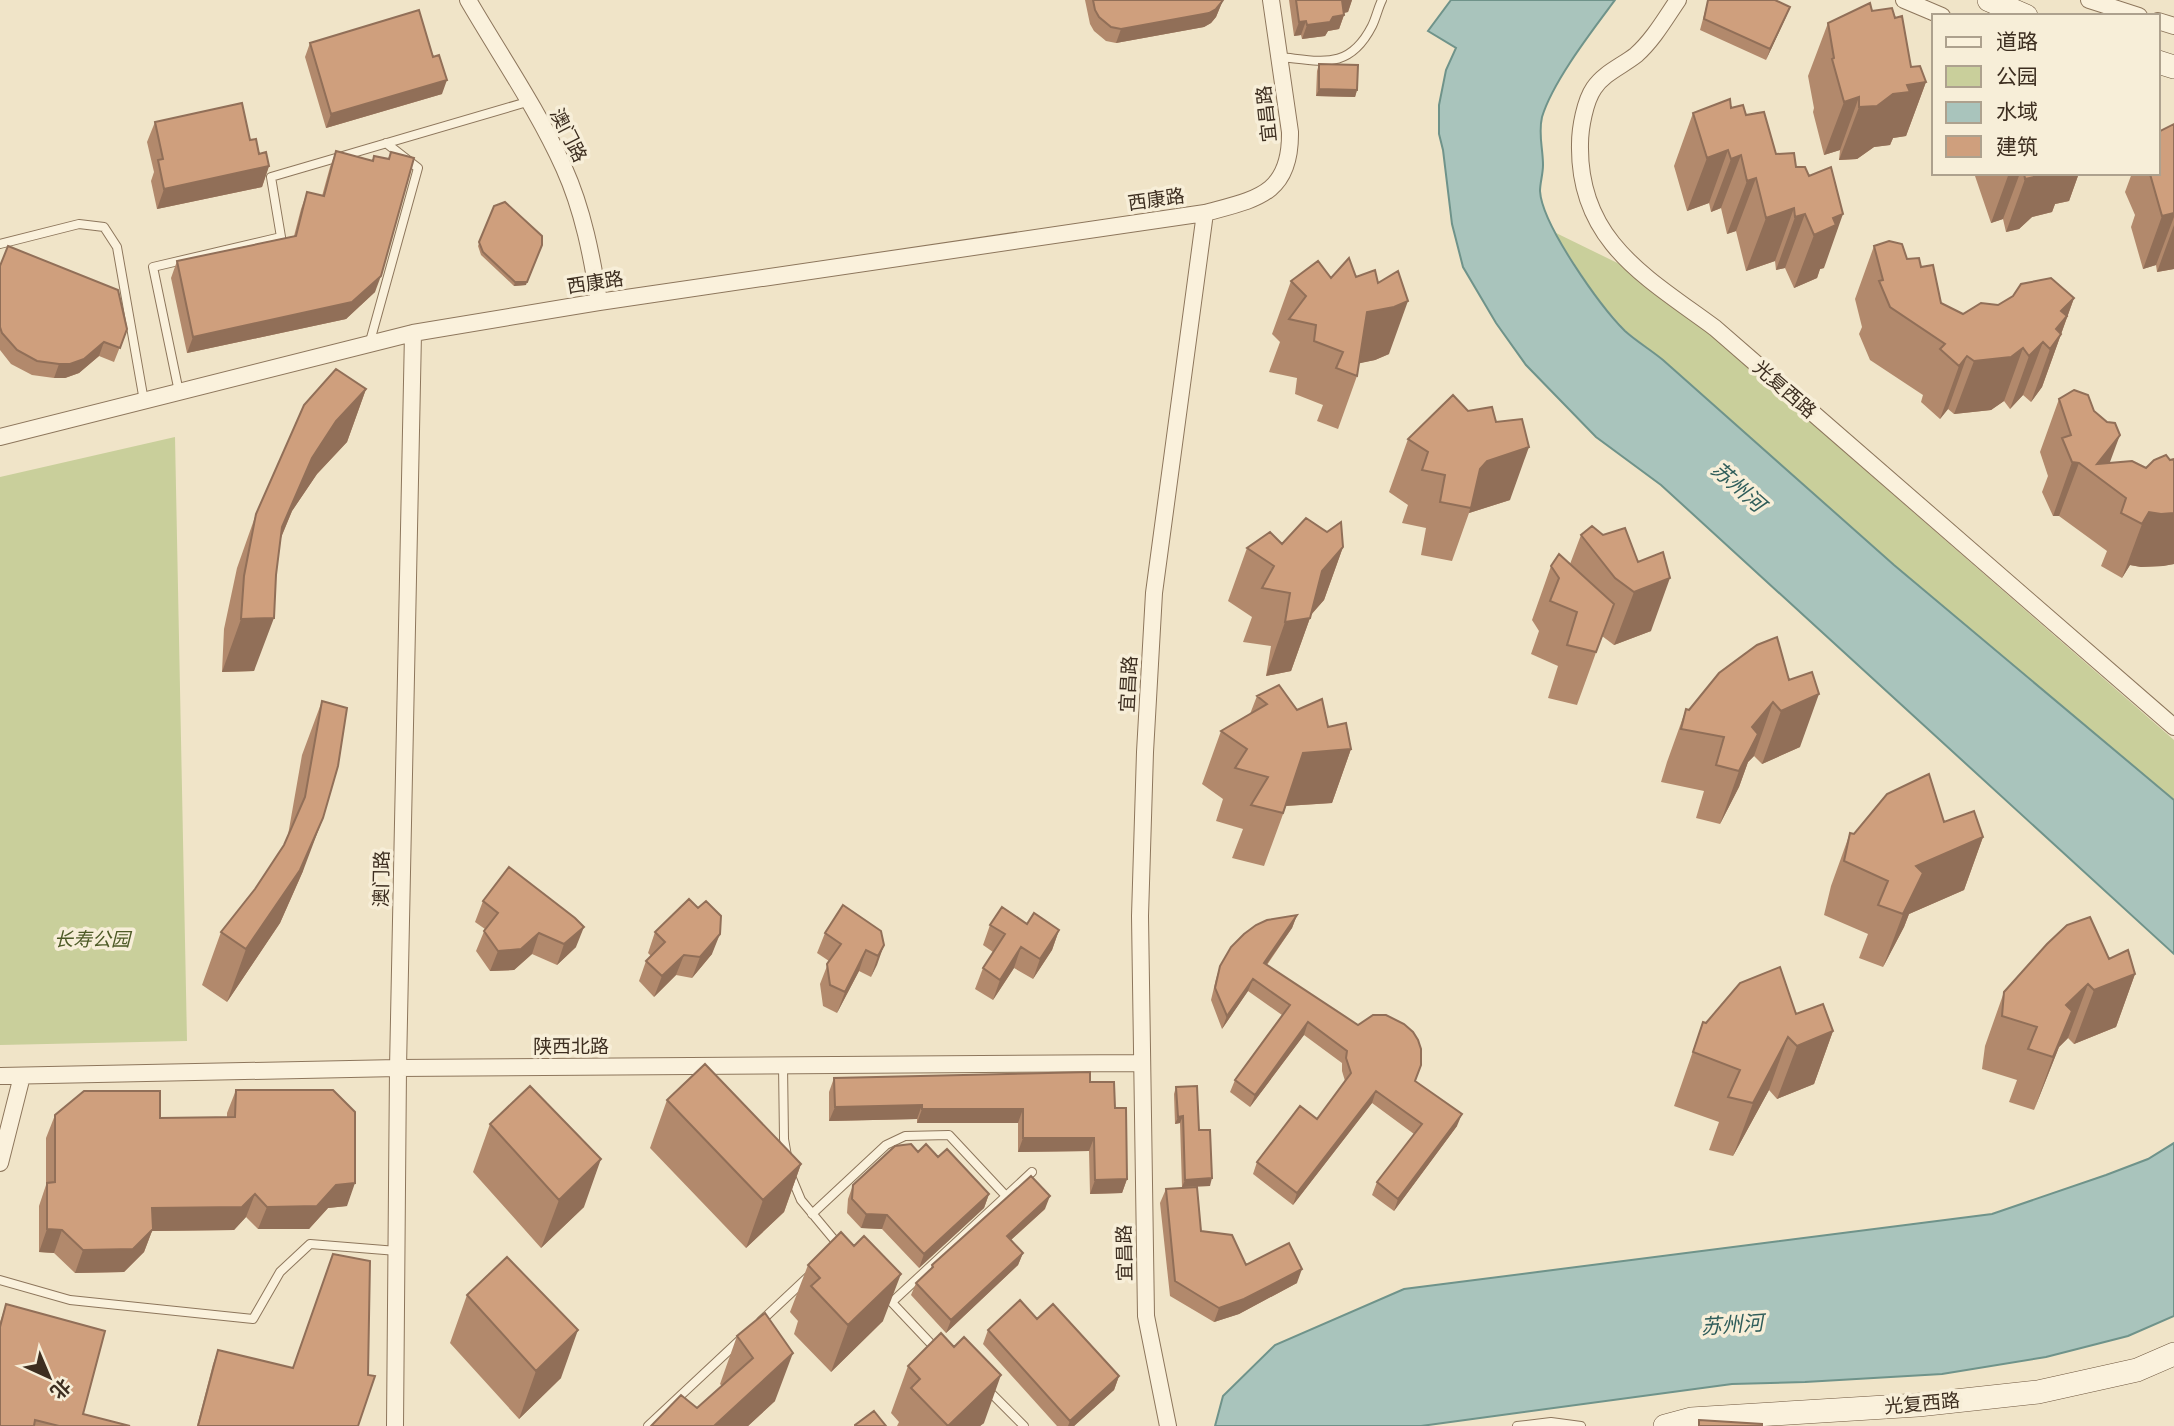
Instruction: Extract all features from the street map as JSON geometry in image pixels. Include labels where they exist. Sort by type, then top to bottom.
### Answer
[{"type":"main road","points":[[1989,0],[2022,14]]},
{"type":"main road","name":"光复西路","points":[[1665,1426],[1691,1419],[1917,1405],[2039,1392],[2137,1370],[2174,1354]]},
{"type":"street","name":"澳门路","points":[[468,0],[564,168],[576,200],[594,267],[599,302]]},
{"type":"street","name":"宜昌路","points":[[1168,1426],[1146,1316],[1140,916],[1145,752],[1154,593],[1205,213],[1250,201],[1271,190],[1283,174],[1290,153],[1290,132],[1271,0]]},
{"type":"street","name":"光复西路","points":[[1678,0],[1651,38],[1635,55],[1605,76],[1593,89],[1580,127],[1580,160],[1585,194],[1599,227],[1617,251],[1641,273],[1714,328],[2174,727]]},
{"type":"street","points":[[1904,0],[1937,14]]},
{"type":"street","points":[[2089,0],[2133,14]]},
{"type":"street","name":"西康路","points":[[0,437],[414,333],[599,302],[1205,213]]},
{"type":"street","name":"澳门路","points":[[395,1426],[398,1068],[414,333]]},
{"type":"street","name":"陕西北路","points":[[0,1076],[398,1068],[1142,1063]]},
{"type":"street","points":[[0,1163],[22,1076]]},
{"type":"lane","points":[[1280,57],[1333,61],[1346,57],[1362,42],[1372,26],[1382,0]]},
{"type":"lane","points":[[179,392],[153,267],[281,237],[271,177],[527,102]]},
{"type":"lane","points":[[369,345],[418,169],[386,143]]},
{"type":"lane","points":[[0,244],[79,224],[104,228],[117,247],[144,401]]},
{"type":"lane","points":[[783,1065],[783,1139],[790,1173],[801,1200],[849,1256]]},
{"type":"lane","points":[[812,1214],[886,1145],[905,1136],[949,1135],[1006,1196]]},
{"type":"lane","points":[[892,1303],[1032,1172]]},
{"type":"lane","points":[[0,1280],[70,1300],[253,1319],[281,1272],[310,1244],[397,1251]]},
{"type":"lane","points":[[831,1256],[841,1247]]},
{"type":"lane","points":[[648,1426],[810,1275]]},
{"type":"lane","points":[[875,1284],[934,1347],[943,1350]]},
{"type":"lane","points":[[979,1380],[1024,1426]]},
{"type":"lane","points":[[1517,1426],[1551,1422],[1581,1426]]},
{"type":"green space","points":[[1554,232],[1642,275],[2174,740],[2174,800],[1894,565],[1663,360],[1626,331],[1596,297]]},
{"type":"green space","name":"长寿公园","points":[[175,437],[187,1041],[0,1045],[0,477]]},
{"type":"water","name":"苏州河","points":[[1451,0],[1615,0],[1564,72],[1542,117],[1543,165],[1540,191],[1543,206],[1561,244],[1601,303],[1625,331],[1663,360],[1894,565],[2174,800],[2174,954],[1661,485],[1596,437],[1526,365],[1496,323],[1463,267],[1452,224],[1439,134],[1439,105],[1446,70],[1456,48],[1428,31]]},
{"type":"water","name":"苏州河","points":[[2174,1143],[2174,1316],[2128,1336],[2046,1357],[1942,1374],[1732,1384],[1421,1426],[1215,1426],[1223,1396],[1275,1345],[1404,1289],[1992,1214],[2148,1159]]},
{"type":"building","points":[[1093,0],[1223,0],[1209,13],[1121,29],[1111,27],[1099,17]]},
{"type":"building","points":[[1296,0],[1342,0],[1344,15],[1333,17],[1330,22],[1307,25],[1306,21],[1299,22]]},
{"type":"building","points":[[1708,0],[1775,0],[1790,7],[1770,49],[1704,19]]},
{"type":"building","points":[[1870,3],[1872,11],[1892,8],[1895,18],[1902,16],[1911,67],[1920,66],[1926,82],[1907,85],[1910,92],[1893,94],[1877,106],[1859,107],[1859,97],[1844,102],[1832,59],[1828,23]]},
{"type":"building","points":[[419,10],[433,57],[439,55],[447,80],[331,114],[310,43]]},
{"type":"building","points":[[1319,64],[1358,65],[1357,90],[1319,89]]},
{"type":"building","points":[[1730,99],[1731,108],[1743,105],[1746,115],[1764,112],[1776,154],[1794,153],[1796,167],[1805,167],[1809,176],[1831,167],[1843,214],[1833,218],[1836,225],[1814,235],[1805,214],[1795,217],[1794,208],[1766,218],[1756,178],[1747,181],[1741,155],[1731,159],[1728,150],[1707,158],[1693,113]]},
{"type":"building","points":[[242,103],[250,140],[256,139],[259,154],[266,152],[269,166],[164,189],[158,160],[163,159],[155,122]]},
{"type":"building","points":[[2174,124],[2174,213],[2162,216],[2150,175],[2160,175],[2160,131]]},
{"type":"building","points":[[336,151],[373,161],[374,156],[389,159],[391,152],[414,158],[381,276],[352,302],[193,337],[177,261],[296,236],[307,192],[324,196]]},
{"type":"building","points":[[2024,175],[2039,175],[2038,176],[2025,179]]},
{"type":"building","points":[[505,202],[542,236],[542,245],[527,282],[515,282],[483,252],[479,242],[494,206]]},
{"type":"building","points":[[1889,241],[1902,244],[1907,259],[1919,258],[1921,267],[1933,265],[1941,303],[1963,314],[1981,303],[1998,305],[2013,296],[2021,284],[2051,278],[2074,298],[2061,311],[2067,316],[2056,329],[2061,334],[2050,349],[2043,342],[2029,356],[2023,348],[2011,357],[1974,361],[1967,356],[1959,366],[1940,349],[1945,344],[1890,307],[1879,281],[1883,280],[1874,246]]},
{"type":"building","points":[[8,246],[118,290],[127,329],[120,348],[104,342],[84,359],[70,364],[37,361],[17,350],[0,327],[0,266]]},
{"type":"building","points":[[1349,258],[1356,277],[1375,270],[1378,283],[1398,271],[1408,301],[1394,307],[1367,312],[1357,376],[1336,368],[1343,352],[1314,341],[1316,325],[1289,319],[1306,296],[1291,281],[1318,261],[1331,278]]},
{"type":"building","points":[[336,369],[366,389],[336,421],[312,458],[282,527],[274,618],[241,619],[244,576],[256,514],[304,405]]},
{"type":"building","points":[[2074,390],[2088,395],[2094,411],[2107,422],[2115,423],[2120,435],[2097,464],[2132,461],[2146,468],[2154,460],[2166,455],[2170,460],[2174,459],[2174,513],[2149,512],[2142,524],[2121,513],[2126,498],[2079,463],[2072,462],[2062,438],[2071,435],[2059,399]]},
{"type":"building","points":[[1453,395],[1468,411],[1492,407],[1496,422],[1522,419],[1529,447],[1487,461],[1480,469],[1471,508],[1440,502],[1445,475],[1422,470],[1428,452],[1408,439]]},
{"type":"building","points":[[1306,518],[1327,532],[1341,522],[1343,547],[1322,571],[1310,618],[1285,622],[1290,593],[1262,588],[1274,566],[1247,548],[1270,532],[1282,544]]},
{"type":"building","points":[[1592,526],[1603,535],[1625,528],[1638,562],[1663,552],[1670,578],[1634,592],[1615,578],[1581,535]]},
{"type":"building","points":[[1559,554],[1614,604],[1596,652],[1567,645],[1577,612],[1550,601],[1559,578],[1551,566]]},
{"type":"building","points":[[1777,637],[1789,680],[1812,672],[1819,694],[1781,711],[1773,702],[1752,727],[1758,734],[1739,771],[1716,765],[1724,737],[1681,729],[1686,709],[1689,710],[1719,673],[1757,645]]},
{"type":"building","points":[[1279,685],[1297,710],[1322,699],[1328,727],[1346,723],[1351,749],[1303,753],[1283,813],[1251,805],[1268,777],[1235,768],[1247,749],[1221,731],[1267,704],[1257,696]]},
{"type":"building","points":[[322,701],[347,708],[338,766],[323,818],[300,870],[246,949],[221,932],[255,889],[284,845],[305,797]]},
{"type":"building","points":[[1929,774],[1944,822],[1974,811],[1983,837],[1916,866],[1923,873],[1903,914],[1878,905],[1888,881],[1844,861],[1850,833],[1854,834],[1887,794]]},
{"type":"building","points":[[509,867],[584,927],[564,944],[539,933],[521,949],[498,951],[484,931],[498,913],[483,901]]},
{"type":"building","points":[[689,899],[698,908],[706,901],[721,916],[720,934],[700,957],[684,955],[662,976],[646,961],[665,942],[655,932]]},
{"type":"building","points":[[843,905],[881,931],[884,945],[878,956],[866,950],[845,992],[830,985],[827,964],[841,944],[825,933]]},
{"type":"building","points":[[1002,907],[1027,924],[1034,913],[1059,930],[1040,959],[1021,947],[1000,980],[983,968],[1005,934],[990,925]]},
{"type":"building","points":[[1297,915],[1264,963],[1358,1025],[1373,1015],[1386,1015],[1404,1024],[1413,1032],[1421,1049],[1421,1065],[1415,1081],[1462,1114],[1398,1199],[1377,1182],[1422,1124],[1376,1091],[1297,1193],[1257,1162],[1300,1106],[1317,1119],[1351,1073],[1346,1058],[1347,1051],[1308,1022],[1255,1095],[1235,1080],[1290,1005],[1253,979],[1227,1016],[1215,988],[1220,966],[1231,947],[1256,925],[1267,920]]},
{"type":"building","points":[[2090,917],[2109,959],[2128,950],[2135,974],[2094,990],[2088,984],[2066,1005],[2072,1011],[2053,1057],[2028,1049],[2037,1027],[2002,1016],[2004,992],[2067,925]]},
{"type":"building","points":[[1780,967],[1796,1014],[1823,1004],[1833,1031],[1797,1046],[1788,1037],[1753,1103],[1728,1097],[1740,1070],[1693,1052],[1703,1022],[1706,1023],[1740,983]]},
{"type":"building","points":[[705,1064],[801,1164],[763,1200],[667,1100]]},
{"type":"building","points":[[1090,1072],[1090,1082],[1114,1082],[1115,1108],[1126,1108],[1127,1179],[1095,1180],[1094,1138],[1023,1138],[1023,1109],[922,1109],[922,1105],[835,1107],[834,1078]]},
{"type":"building","points":[[530,1086],[601,1159],[559,1200],[490,1124]]},
{"type":"building","points":[[1197,1086],[1199,1130],[1210,1130],[1212,1178],[1185,1180],[1183,1116],[1178,1117],[1176,1087]]},
{"type":"building","points":[[236,1090],[333,1090],[355,1112],[355,1183],[336,1185],[317,1206],[267,1207],[255,1194],[242,1207],[152,1208],[153,1229],[133,1249],[83,1250],[62,1230],[47,1229],[47,1183],[55,1182],[55,1115],[84,1091],[160,1091],[160,1118],[235,1117]]},
{"type":"building","points":[[911,1144],[918,1152],[926,1144],[938,1157],[947,1149],[989,1194],[924,1254],[887,1215],[866,1214],[852,1199],[853,1185],[895,1146]]},
{"type":"building","points":[[1031,1176],[1050,1196],[1007,1236],[1023,1253],[951,1320],[916,1283],[932,1265]]},
{"type":"building","points":[[1197,1187],[1201,1231],[1232,1235],[1246,1265],[1289,1243],[1302,1269],[1244,1299],[1219,1308],[1175,1281],[1166,1189]]},
{"type":"building","points":[[841,1232],[854,1246],[864,1236],[901,1274],[848,1325],[811,1286],[820,1278],[808,1265]]},
{"type":"building","points":[[333,1254],[370,1261],[368,1375],[375,1376],[358,1426],[198,1426],[218,1350],[293,1368]]},
{"type":"building","points":[[507,1257],[578,1330],[536,1371],[467,1295]]},
{"type":"building","points":[[1020,1300],[1037,1319],[1053,1304],[1119,1376],[1070,1421],[988,1330]]},
{"type":"building","points":[[6,1304],[105,1331],[83,1414],[130,1426],[59,1426],[35,1420],[34,1426],[0,1426],[0,1327]]},
{"type":"building","points":[[765,1313],[793,1353],[714,1426],[651,1426],[681,1395],[697,1408],[753,1358],[737,1336]]},
{"type":"building","points":[[941,1333],[954,1347],[964,1337],[1001,1375],[948,1426],[911,1388],[920,1379],[908,1366]]},
{"type":"building","points":[[874,1411],[886,1426],[855,1426],[855,1425]]},
{"type":"building","points":[[1699,1420],[1762,1424],[1762,1426],[1699,1426]]}]
